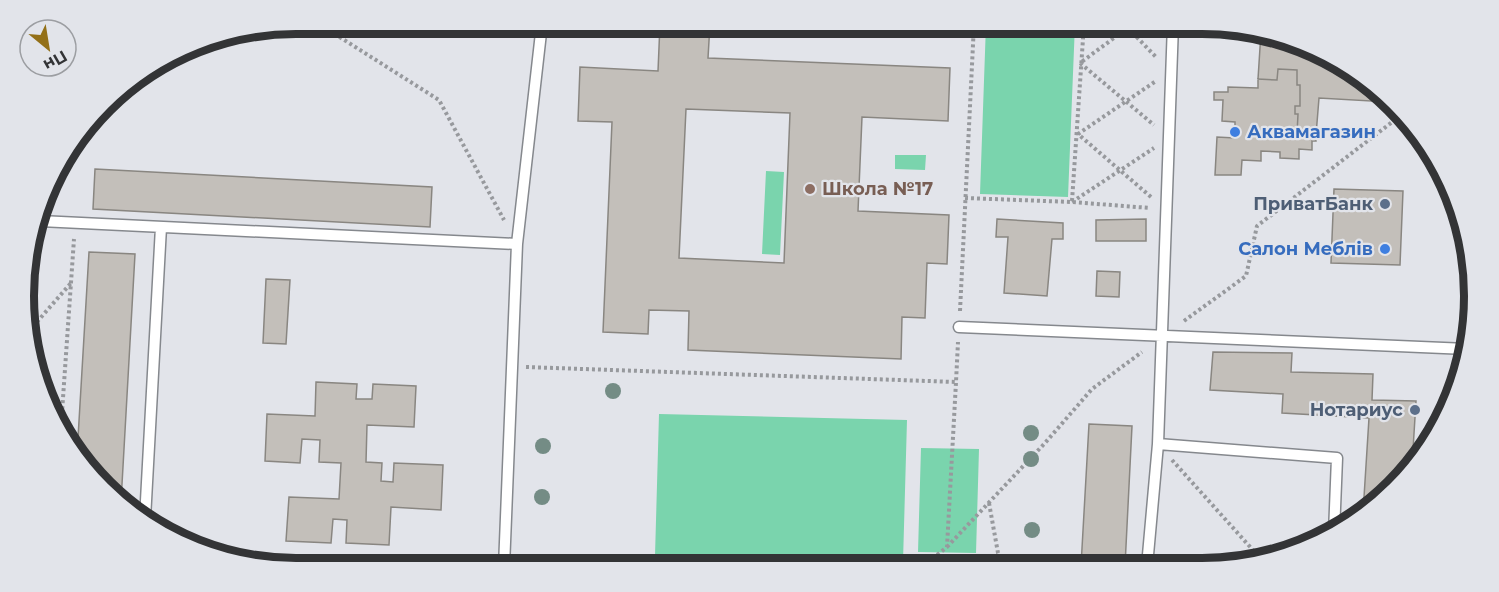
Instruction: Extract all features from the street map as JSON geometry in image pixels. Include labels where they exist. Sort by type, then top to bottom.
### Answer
[{"type":"lane","points":[[504,558],[517,244],[541,34]]},
{"type":"lane","points":[[1148,558],[1158,444],[1173,34]]},
{"type":"lane","points":[[45,221],[517,244]]},
{"type":"lane","points":[[146,509],[161,227]]},
{"type":"lane","points":[[959,327],[1459,350]]},
{"type":"lane","points":[[1158,444],[1337,458],[1334,522]]},
{"type":"path","points":[[335,34],[439,100],[517,244]]},
{"type":"path","points":[[933,558],[947,547],[973,34]]},
{"type":"path","points":[[1072,202],[1083,34]]},
{"type":"path","points":[[1080,63],[1116,34]]},
{"type":"path","points":[[1078,134],[1171,71],[1134,34]]},
{"type":"path","points":[[1072,202],[1168,138],[1080,63]]},
{"type":"path","points":[[1078,134],[1166,209]]},
{"type":"path","points":[[965,198],[1072,202],[1166,209]]},
{"type":"path","points":[[63,415],[75,223]]},
{"type":"path","points":[[36,323],[71,282]]},
{"type":"path","points":[[513,366],[956,382]]},
{"type":"path","points":[[1158,444],[1255,552]]},
{"type":"path","points":[[989,502],[1000,558]]},
{"type":"green space","points":[[986,34],[1075,34],[1068,197],[980,194]]},
{"type":"green space","points":[[895,155],[926,155],[925,170],[895,169]]},
{"type":"green space","points":[[766,171],[784,172],[780,255],[762,254]]},
{"type":"green space","points":[[659,414],[907,420],[903,558],[655,556]]},
{"type":"green space","points":[[921,448],[979,449],[976,553],[918,552]]},
{"type":"building","points":[[660,34],[709,34],[708,58],[950,68],[948,121],[862,117],[858,211],[949,215],[947,264],[927,263],[925,318],[902,317],[901,359],[688,350],[689,311],[649,310],[648,334],[603,332],[612,122],[578,121],[580,67],[658,71]],"holes":[[[686,109],[790,113],[784,263],[679,258]]]},
{"type":"building","points":[[1260,41],[1287,48],[1319,61],[1378,101],[1319,98],[1316,135],[1297,134],[1298,114],[1295,114],[1295,106],[1300,106],[1300,85],[1297,85],[1297,70],[1278,69],[1277,80],[1258,79]]},
{"type":"building","points":[[1278,69],[1297,70],[1300,106],[1295,106],[1295,114],[1298,114],[1297,134],[1316,135],[1316,141],[1312,141],[1312,150],[1299,149],[1299,159],[1280,158],[1280,152],[1261,151],[1261,161],[1242,160],[1241,175],[1215,175],[1217,137],[1235,138],[1235,122],[1222,121],[1223,100],[1214,100],[1214,92],[1228,92],[1228,87],[1258,88],[1258,79],[1277,80]]},
{"type":"building","points":[[95,169],[432,187],[430,227],[93,209]]},
{"type":"building","points":[[1334,189],[1403,191],[1400,265],[1331,263]]},
{"type":"building","points":[[997,219],[1063,223],[1063,239],[1052,239],[1047,296],[1004,293],[1008,237],[996,237]]},
{"type":"building","points":[[1146,219],[1146,241],[1096,241],[1096,220]]},
{"type":"building","points":[[89,252],[135,254],[122,491],[99,468],[78,439]]},
{"type":"building","points":[[1097,271],[1120,272],[1119,297],[1096,296]]},
{"type":"building","points":[[266,279],[290,280],[286,344],[263,343]]},
{"type":"building","points":[[1213,352],[1292,353],[1291,372],[1373,374],[1372,400],[1416,401],[1413,451],[1388,481],[1364,502],[1369,418],[1282,413],[1283,394],[1210,390]]},
{"type":"building","points":[[316,382],[357,384],[356,399],[372,399],[373,384],[416,386],[414,427],[367,425],[366,462],[382,463],[381,481],[393,482],[394,463],[443,465],[441,510],[391,507],[389,545],[346,543],[347,520],[333,519],[331,543],[286,541],[289,497],[339,499],[341,463],[319,462],[320,440],[302,439],[300,463],[265,461],[267,414],[315,416]]},
{"type":"building","points":[[1089,424],[1132,426],[1125,558],[1081,558]]},
{"type":"place","name":"Аквамагазин","points":[[1235,132]]},
{"type":"place","name":"Школа №17","points":[[810,189]]},
{"type":"place","name":"ПриватБанк","points":[[1385,204]]},
{"type":"place","name":"Салон Меблів","points":[[1385,249]]},
{"type":"place","name":"Нотариус","points":[[1415,410]]}]
